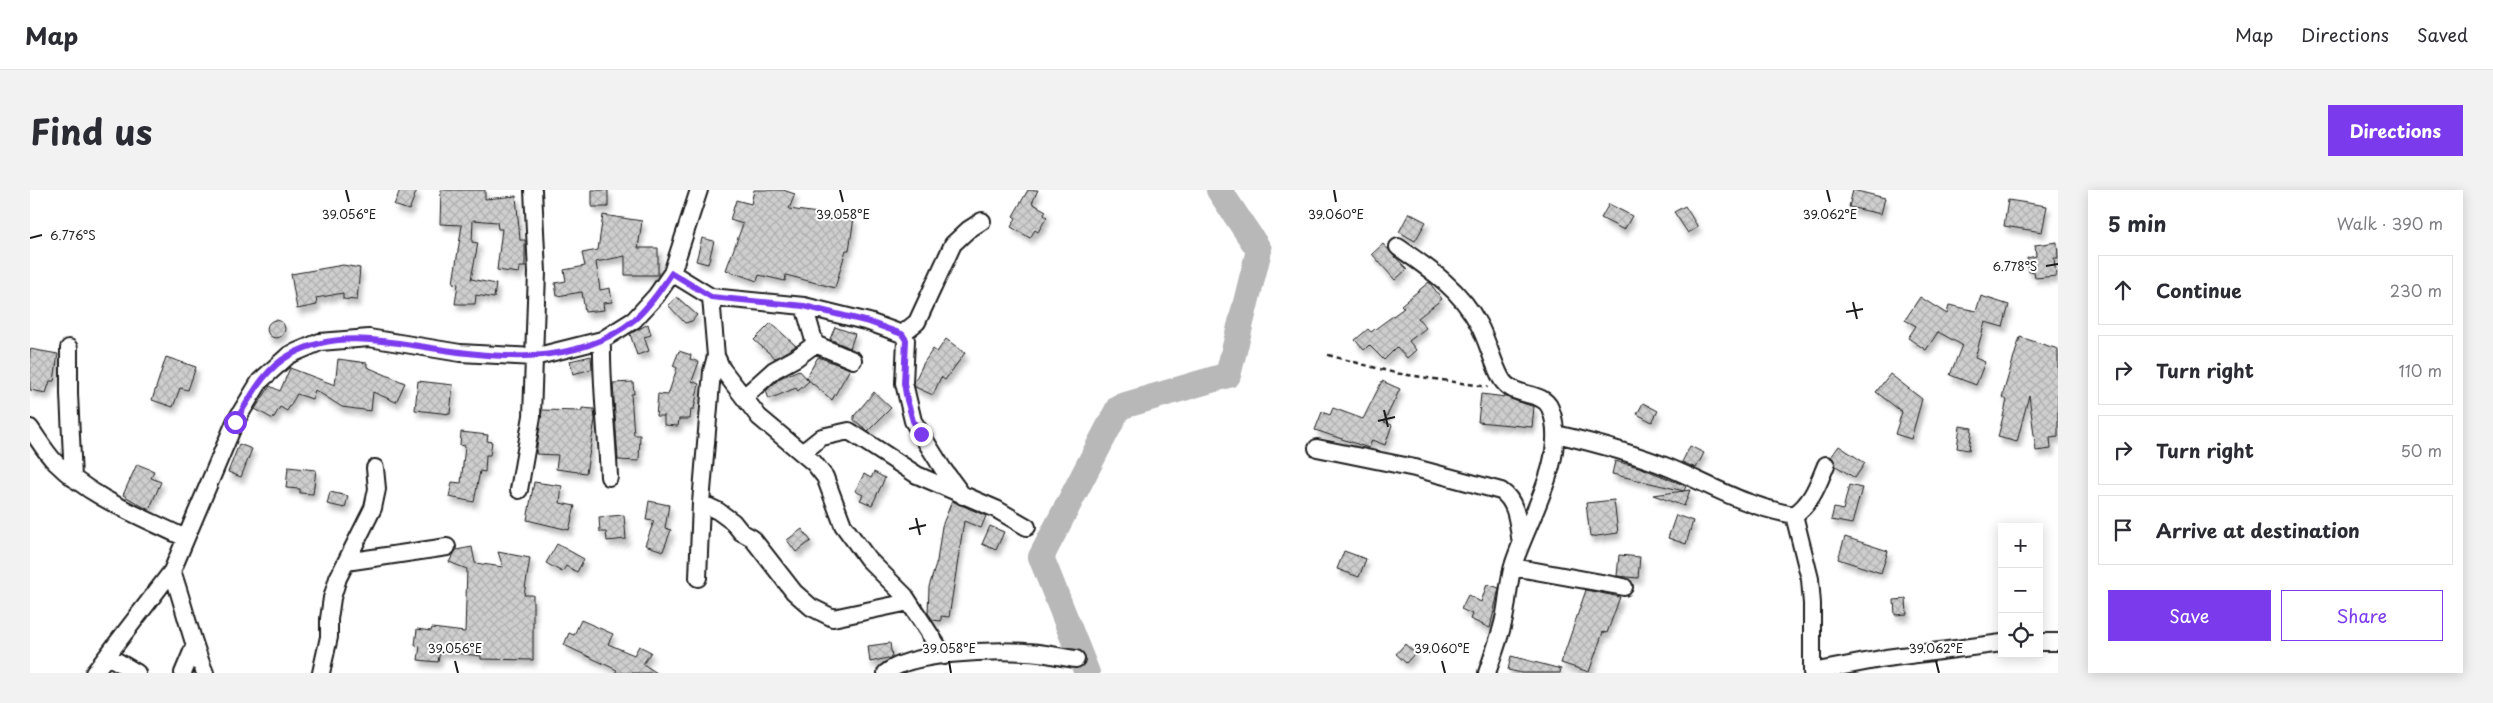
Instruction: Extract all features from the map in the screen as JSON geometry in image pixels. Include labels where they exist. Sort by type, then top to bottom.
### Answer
[{"type":"street","points":[[519,490],[532,416],[537,272],[533,190]]},
{"type":"street","points":[[94,673],[172,571],[235,422],[260,381],[288,355],[320,342],[369,338],[460,353],[534,357],[602,340],[634,320],[656,296],[672,273],[699,190]]},
{"type":"street","points":[[902,334],[916,322],[953,244],[968,230],[982,221]]},
{"type":"street","points":[[1398,247],[1441,278],[1464,301],[1478,324],[1502,380],[1512,391],[1543,399],[1549,405],[1555,421],[1556,434],[1542,494],[1513,567],[1504,620],[1487,673]]},
{"type":"street","points":[[672,273],[711,297],[804,306],[869,322],[902,334],[906,340],[904,383],[913,421],[943,470],[962,496]]},
{"type":"street","points":[[698,578],[701,503],[712,371],[716,356],[711,297]]},
{"type":"street","points":[[804,306],[815,344]]},
{"type":"street","points":[[602,340],[601,375],[606,406],[609,477]]},
{"type":"street","points":[[815,344],[853,360]]},
{"type":"street","points":[[744,397],[774,370],[796,358],[815,344]]},
{"type":"street","points":[[69,348],[73,478]]},
{"type":"street","points":[[716,356],[722,369],[759,416],[814,463],[825,478],[843,525],[868,560],[909,602],[944,656]]},
{"type":"street","points":[[30,428],[54,461],[73,478],[107,501],[185,538]]},
{"type":"street","points":[[802,453],[822,437],[848,432],[917,475],[996,509],[1026,527]]},
{"type":"street","points":[[1556,434],[1642,458],[1733,499],[1764,510],[1794,515],[1804,508],[1813,495],[1826,465]]},
{"type":"street","points":[[1317,448],[1415,468],[1501,491],[1508,496],[1513,506],[1521,545]]},
{"type":"street","points":[[321,673],[330,638],[329,619],[332,598],[346,562],[372,508],[377,489],[375,468]]},
{"type":"street","points":[[701,503],[718,511],[733,522],[741,532],[752,538],[794,592],[822,615],[833,618],[909,602]]},
{"type":"street","points":[[1794,515],[1810,579],[1812,672],[1886,658],[1998,644]]},
{"type":"street","points":[[346,562],[447,547]]},
{"type":"street","points":[[1513,567],[1624,587]]},
{"type":"street","points":[[172,571],[187,614],[194,647],[205,673]]},
{"type":"street","points":[[2043,642],[2058,642]]},
{"type":"street","points":[[183,673],[194,647]]},
{"type":"street","points":[[886,673],[911,660],[944,656],[1028,652],[1076,659]]},
{"type":"street","points":[[108,656],[137,673]]},
{"type":"path","points":[[1328,355],[1395,373],[1512,391]]},
{"type":"building","points":[[400,190],[417,190],[409,210],[394,205]]},
{"type":"building","points":[[441,190],[485,190],[485,199],[516,196],[520,240],[525,240],[525,267],[520,267],[519,273],[497,270],[502,229],[498,229],[497,222],[473,220],[472,242],[478,243],[471,279],[496,284],[494,298],[476,295],[475,304],[455,304],[458,284],[453,283],[462,225],[440,224]]},
{"type":"building","points":[[592,190],[608,190],[608,207],[592,207]]},
{"type":"building","points":[[754,190],[783,190],[795,194],[789,209],[854,218],[849,250],[846,250],[835,288],[786,275],[785,281],[759,275],[757,281],[726,270],[743,224],[730,220],[736,200],[751,204]]},
{"type":"building","points":[[1028,190],[1038,190],[1032,203],[1046,211],[1044,215],[1047,217],[1038,232],[1035,230],[1030,238],[1011,227],[1016,218],[1013,216]]},
{"type":"building","points":[[1853,190],[1885,198],[1881,214],[1849,207]]},
{"type":"building","points":[[2008,200],[2047,206],[2042,232],[2004,226]]},
{"type":"building","points":[[1609,204],[1632,216],[1624,230],[1601,218]]},
{"type":"building","points":[[1685,206],[1698,227],[1688,233],[1674,212]]},
{"type":"building","points":[[1409,213],[1426,222],[1415,241],[1399,232]]},
{"type":"building","points":[[603,215],[642,221],[638,248],[658,248],[658,275],[625,275],[625,256],[596,262],[600,290],[610,288],[612,302],[603,303],[604,310],[585,312],[582,292],[557,296],[555,283],[566,281],[564,270],[585,266],[582,253],[598,250]]},
{"type":"building","points":[[702,238],[714,241],[708,264],[696,261]]},
{"type":"building","points":[[2057,242],[2058,258],[2054,258],[2056,276],[2035,278],[2034,271],[2029,272],[2027,258],[2036,256],[2035,245]]},
{"type":"building","points":[[1383,244],[1407,269],[1395,280],[1372,254]]},
{"type":"building","points":[[343,265],[360,268],[357,300],[343,299],[343,293],[316,298],[317,305],[297,309],[291,274]]},
{"type":"building","points":[[1429,282],[1442,299],[1418,318],[1426,328],[1409,341],[1416,350],[1407,358],[1397,347],[1384,360],[1369,345],[1364,350],[1355,340],[1368,329],[1371,332],[1404,308],[1401,305]]},
{"type":"building","points":[[1981,296],[2009,305],[2003,327],[1985,322],[1975,358],[1985,362],[1976,385],[1950,375],[1962,345],[1938,332],[1926,350],[1908,338],[1916,326],[1905,320],[1920,297],[1947,314],[1949,305],[1976,311]]},
{"type":"building","points":[[677,297],[697,315],[692,321],[685,323],[668,305]]},
{"type":"building","points":[[276,320],[282,323],[285,329],[282,335],[276,338],[270,335],[267,329],[270,323]]},
{"type":"building","points":[[771,323],[796,346],[775,358],[754,340]]},
{"type":"building","points":[[648,324],[651,335],[644,337],[649,351],[637,355],[630,334]]},
{"type":"building","points":[[835,327],[855,334],[850,348],[830,339]]},
{"type":"building","points":[[2020,337],[2058,349],[2058,437],[2050,438],[2051,449],[2036,451],[2029,395],[2017,442],[1998,437],[2007,400],[2002,397]]},
{"type":"building","points":[[946,339],[965,353],[945,380],[941,377],[933,395],[915,387],[914,383],[933,349],[937,352]]},
{"type":"building","points":[[30,349],[58,354],[54,381],[50,381],[46,393],[30,390]]},
{"type":"building","points":[[679,351],[691,355],[690,359],[699,362],[692,381],[699,384],[694,409],[691,409],[690,419],[679,419],[678,426],[664,425],[664,416],[656,416],[658,394],[668,395],[677,368],[673,366]]},
{"type":"building","points":[[591,356],[592,369],[573,374],[570,361]]},
{"type":"building","points":[[166,357],[196,367],[188,390],[180,388],[173,407],[152,400]]},
{"type":"building","points":[[818,357],[850,369],[832,400],[806,378]]},
{"type":"building","points":[[338,359],[367,363],[367,367],[405,383],[396,402],[373,392],[371,411],[342,407],[315,390],[312,399],[297,394],[287,411],[280,407],[273,419],[255,409],[270,386],[280,391],[290,368],[335,385]]},
{"type":"building","points":[[799,370],[809,381],[798,391],[796,388],[769,399],[766,391],[780,378]]},
{"type":"building","points":[[1890,374],[1922,399],[1911,439],[1895,434],[1902,412],[1876,392]]},
{"type":"building","points":[[418,381],[453,385],[450,414],[415,410]]},
{"type":"building","points":[[1382,381],[1400,389],[1384,422],[1392,425],[1385,445],[1372,440],[1369,448],[1315,430],[1322,412],[1330,415],[1333,408],[1363,419]]},
{"type":"building","points":[[633,382],[634,394],[631,394],[634,435],[640,435],[639,461],[618,460],[613,383]]},
{"type":"building","points":[[874,392],[891,408],[868,431],[854,420],[854,416]]},
{"type":"building","points":[[1481,394],[1506,397],[1534,407],[1532,427],[1478,422]]},
{"type":"building","points":[[1643,403],[1658,411],[1652,422],[1637,414]]},
{"type":"building","points":[[582,408],[594,409],[595,420],[586,473],[556,469],[558,455],[536,454],[542,410],[582,411]]},
{"type":"building","points":[[1960,426],[1972,428],[1969,450],[1957,448]]},
{"type":"building","points":[[461,432],[488,435],[487,441],[492,442],[490,455],[486,455],[485,472],[480,471],[474,502],[449,497],[452,482],[461,483],[465,446],[460,445]]},
{"type":"building","points":[[239,444],[252,449],[241,477],[228,472]]},
{"type":"building","points":[[1690,446],[1704,453],[1696,468],[1682,462]]},
{"type":"building","points":[[1839,446],[1865,463],[1855,478],[1836,466],[1831,457]]},
{"type":"building","points":[[1615,461],[1639,467],[1686,486],[1684,491],[1612,474]]},
{"type":"building","points":[[137,464],[154,471],[151,478],[161,482],[149,510],[123,495]]},
{"type":"building","points":[[288,467],[316,470],[313,494],[300,493],[300,489],[286,488]]},
{"type":"building","points":[[874,472],[885,478],[872,505],[860,500],[863,495],[855,491],[864,474],[871,478]]},
{"type":"building","points":[[534,482],[562,486],[560,503],[575,506],[569,530],[527,520]]},
{"type":"building","points":[[1849,485],[1862,488],[1852,524],[1831,520],[1834,508],[1843,510]]},
{"type":"building","points":[[1690,490],[1684,506],[1653,495]]},
{"type":"building","points":[[330,492],[348,496],[345,508],[327,504]]},
{"type":"building","points":[[1614,500],[1618,533],[1590,537],[1586,503]]},
{"type":"building","points":[[649,501],[669,505],[665,528],[671,530],[663,551],[645,545],[654,521],[646,520]]},
{"type":"building","points":[[952,501],[986,516],[981,528],[964,521],[949,617],[941,616],[941,621],[933,620],[928,613],[929,587],[937,561],[942,526]]},
{"type":"building","points":[[624,515],[626,539],[607,541],[606,532],[600,532],[599,517]]},
{"type":"building","points":[[1676,515],[1693,521],[1686,544],[1668,538]]},
{"type":"building","points":[[990,526],[1004,532],[996,550],[982,544]]},
{"type":"building","points":[[802,529],[811,541],[796,552],[787,540]]},
{"type":"building","points":[[1845,537],[1888,551],[1881,573],[1838,559]]},
{"type":"building","points":[[557,544],[584,559],[577,572],[566,566],[562,572],[546,563]]},
{"type":"building","points":[[472,547],[475,563],[503,567],[498,552],[530,558],[524,595],[533,595],[533,660],[481,659],[481,656],[440,651],[438,662],[418,660],[420,646],[415,645],[417,629],[431,631],[432,628],[465,632],[467,569],[449,562],[456,550]]},
{"type":"building","points":[[1344,551],[1366,559],[1359,577],[1337,569]]},
{"type":"building","points":[[1619,555],[1640,557],[1638,578],[1617,576]]},
{"type":"building","points":[[1487,584],[1499,588],[1490,628],[1470,619],[1472,614],[1461,609],[1468,595],[1481,602]]},
{"type":"building","points":[[1586,590],[1620,597],[1607,633],[1603,632],[1589,672],[1561,663]]},
{"type":"building","points":[[1906,599],[1907,614],[1895,615],[1894,600]]},
{"type":"building","points":[[581,620],[613,634],[608,644],[634,655],[639,646],[651,652],[643,664],[657,673],[615,673],[617,670],[564,645],[569,633],[574,635]]},
{"type":"building","points":[[890,643],[892,657],[870,662],[868,646]]},
{"type":"building","points":[[1405,644],[1415,653],[1406,663],[1396,654]]},
{"type":"building","points":[[1511,656],[1561,669],[1560,673],[1522,673],[1508,670]]},
{"type":"waterway","points":[[1087,673],[1041,557],[1119,407],[1228,375],[1259,250],[1219,190]]},
{"type":"route","points":[[235,422],[260,381],[288,355],[320,342],[369,338],[460,353],[534,357],[574,349],[602,340],[634,320],[656,296],[672,273],[711,297],[804,306],[888,327],[902,334],[906,340],[904,383],[907,400],[913,421],[921,434]]}]
